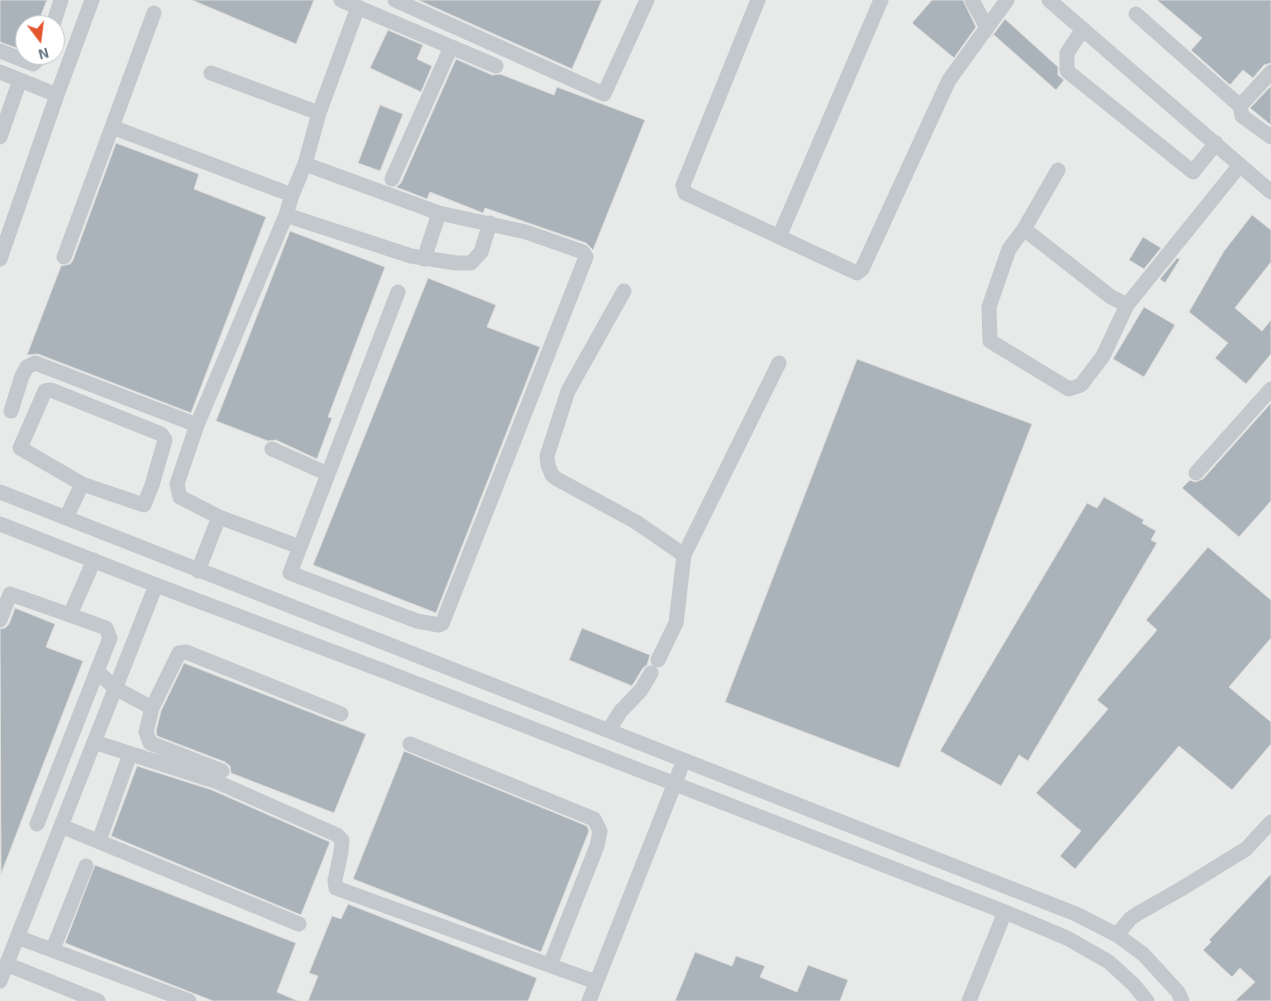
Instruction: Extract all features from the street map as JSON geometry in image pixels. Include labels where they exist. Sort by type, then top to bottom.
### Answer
[{"type":"street","points":[[56,15],[61,0]]},
{"type":"street","points":[[0,259],[92,0]]},
{"type":"street","points":[[341,0],[496,66]]},
{"type":"street","points":[[395,0],[604,94],[646,0]]},
{"type":"street","points":[[758,0],[683,185],[685,193],[857,273],[862,269],[950,80],[1007,0]]},
{"type":"street","points":[[780,237],[881,0]]},
{"type":"street","points":[[972,0],[988,28]]},
{"type":"street","points":[[1050,0],[1271,192]]},
{"type":"street","points":[[300,547],[219,517],[180,497],[176,484],[198,425],[286,215],[305,164],[319,113],[358,7]]},
{"type":"street","points":[[64,257],[154,13]]},
{"type":"street","points":[[1136,14],[1240,106],[1242,116],[1271,137]]},
{"type":"street","points":[[1083,29],[1067,53],[1067,71],[1192,172],[1216,144]]},
{"type":"street","points":[[392,179],[451,47]]},
{"type":"street","points":[[0,51],[15,57]]},
{"type":"street","points":[[0,72],[57,95]]},
{"type":"street","points":[[1240,106],[1271,72]]},
{"type":"street","points":[[211,73],[319,113]]},
{"type":"street","points":[[0,137],[20,80]]},
{"type":"street","points":[[112,127],[292,195]]},
{"type":"street","points":[[305,164],[439,213],[526,232],[583,252],[586,257],[442,624],[439,625],[417,621],[290,573],[398,292]]},
{"type":"street","points":[[1058,170],[1024,229],[1009,249],[989,307],[990,341],[1069,389],[1081,385],[1103,356],[1127,305],[1240,164]]},
{"type":"street","points":[[424,259],[439,213]]},
{"type":"street","points":[[286,215],[411,256],[456,263],[471,263],[481,252],[490,223]]},
{"type":"street","points":[[1024,229],[1110,297],[1127,305]]},
{"type":"street","points":[[624,291],[568,391],[547,456],[548,465],[552,475],[557,479],[636,522],[684,555]]},
{"type":"street","points":[[11,411],[22,376],[27,367],[35,363],[198,425]]},
{"type":"street","points":[[609,730],[620,712],[641,690],[676,623],[684,555],[779,363]]},
{"type":"street","points":[[1196,473],[1271,389]]},
{"type":"street","points":[[51,390],[161,434],[165,440],[144,505],[82,484],[20,448],[45,391],[51,390]]},
{"type":"street","points":[[272,450],[328,474]]},
{"type":"street","points":[[66,518],[82,484]]},
{"type":"street","points":[[0,492],[1076,914],[1117,935],[1143,954],[1178,992],[1182,1001]]},
{"type":"street","points":[[198,571],[219,517]]},
{"type":"street","points":[[0,524],[156,586],[506,718],[1005,912],[1067,938],[1109,962],[1134,985],[1147,1001]]},
{"type":"street","points":[[70,615],[94,560]]},
{"type":"street","points":[[0,981],[156,586]]},
{"type":"street","points":[[0,620],[10,594],[106,628],[110,638],[37,824]]},
{"type":"street","points":[[222,771],[150,743],[146,732],[152,708],[179,653],[186,652],[341,714]]},
{"type":"street","points":[[97,671],[115,688],[152,708]]},
{"type":"street","points":[[506,718],[515,693]]},
{"type":"street","points":[[94,742],[215,782],[337,835],[342,840],[335,880],[336,888],[596,982]]},
{"type":"street","points":[[410,744],[594,819],[600,831],[598,846],[550,965]]},
{"type":"street","points":[[98,841],[130,754]]},
{"type":"street","points":[[589,1001],[684,760]]},
{"type":"street","points":[[1117,935],[1130,919],[1137,914],[1181,890],[1246,849],[1271,822]]},
{"type":"street","points":[[61,826],[299,924]]},
{"type":"street","points":[[53,949],[86,866]]},
{"type":"street","points":[[969,1001],[1005,912]]},
{"type":"street","points":[[17,937],[189,1001]]},
{"type":"street","points":[[6,964],[98,1001]]},
{"type":"shaded area","points":[[0,0],[1271,0],[1271,1001],[0,1001]]},
{"type":"building","points":[[0,0],[47,0],[41,15],[15,15],[15,47],[0,42]]},
{"type":"building","points":[[192,0],[314,0],[296,44]]},
{"type":"building","points":[[418,0],[602,0],[572,69]]},
{"type":"building","points":[[932,0],[963,0],[976,27],[954,58],[912,23]]},
{"type":"building","points":[[1157,0],[1271,0],[1271,63],[1264,65],[1253,78],[1243,70],[1230,85],[1191,50],[1202,38]]},
{"type":"building","points":[[1005,19],[1058,67],[1058,75],[1064,80],[1056,90],[994,35],[990,39]]},
{"type":"building","points":[[388,30],[423,45],[417,59],[432,66],[421,92],[370,68]]},
{"type":"building","points":[[456,59],[492,75],[500,74],[554,95],[557,87],[645,120],[593,250],[586,243],[485,208],[483,213],[430,192],[427,199],[396,187],[401,183]]},
{"type":"building","points":[[1271,86],[1271,125],[1250,108]]},
{"type":"building","points":[[380,105],[403,114],[380,171],[358,163]]},
{"type":"building","points":[[116,143],[199,174],[194,189],[266,217],[191,413],[38,354],[27,355],[61,266],[70,264],[73,260]]},
{"type":"building","points":[[1252,215],[1271,230],[1271,262],[1235,308],[1262,331],[1271,320],[1271,354],[1246,384],[1215,358],[1228,343],[1189,312],[1224,251]]},
{"type":"building","points":[[290,231],[385,267],[328,417],[332,418],[317,459],[276,440],[268,441],[216,421]]},
{"type":"building","points":[[1143,237],[1161,248],[1144,269],[1129,260]]},
{"type":"building","points":[[1177,258],[1180,259],[1165,283],[1160,279]]},
{"type":"building","points":[[428,278],[496,305],[487,327],[540,347],[436,613],[313,565]]},
{"type":"building","points":[[1144,307],[1175,325],[1144,377],[1113,359]]},
{"type":"building","points":[[857,359],[1032,424],[899,768],[725,702]]},
{"type":"building","points":[[1271,403],[1271,501],[1239,537],[1182,488],[1190,480],[1195,482],[1203,479]]},
{"type":"building","points":[[1104,497],[1144,520],[1142,523],[1156,531],[1151,540],[1157,543],[1028,761],[1019,755],[1001,786],[940,751],[1087,503],[1097,508]]},
{"type":"building","points":[[1208,547],[1271,600],[1271,638],[1229,687],[1271,722],[1271,744],[1232,790],[1179,746],[1075,869],[1060,856],[1081,831],[1036,793],[1108,709],[1097,700],[1157,630],[1146,620]]},
{"type":"building","points":[[15,608],[55,624],[46,647],[83,661],[1,874],[0,629],[5,628],[9,624]]},
{"type":"building","points":[[582,628],[650,655],[647,665],[643,668],[632,686],[569,660]]},
{"type":"building","points":[[184,663],[366,734],[334,813],[231,773],[230,766],[225,762],[157,736],[156,731],[161,711]]},
{"type":"building","points":[[404,751],[587,826],[589,831],[541,952],[353,879]]},
{"type":"building","points":[[137,766],[212,790],[330,842],[301,915],[111,836]]},
{"type":"building","points":[[95,865],[296,943],[277,992],[298,1001],[213,1001],[65,943]]},
{"type":"building","points":[[1271,874],[1271,1001],[1235,1001],[1255,982],[1240,968],[1232,977],[1203,950],[1211,942],[1209,940]]},
{"type":"building","points":[[348,904],[537,978],[528,1001],[308,1001],[318,976],[309,973],[332,916],[341,919]]},
{"type":"building","points":[[695,952],[732,966],[736,956],[765,966],[760,977],[797,992],[808,965],[848,980],[840,1001],[675,1001]]}]
